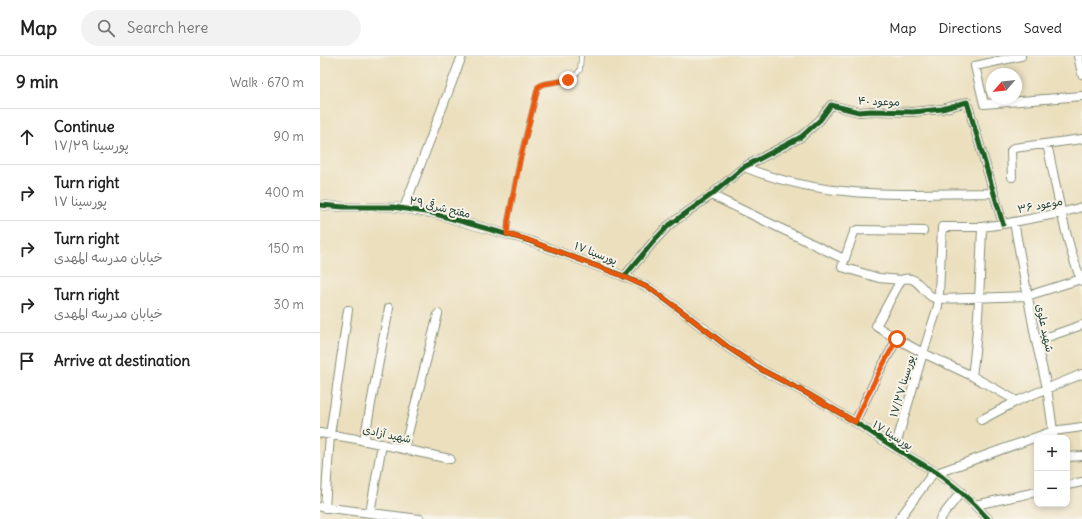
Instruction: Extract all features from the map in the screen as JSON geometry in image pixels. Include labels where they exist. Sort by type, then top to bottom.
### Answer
[{"type":"street","points":[[404,208],[462,56]]},
{"type":"street","points":[[1021,56],[975,66],[984,104],[1082,96]]},
{"type":"street","points":[[1078,56],[1082,74]]},
{"type":"street","name":"موعود ۴۰","points":[[744,166],[801,137],[820,120],[831,105],[860,112],[912,112],[942,109],[967,102],[994,193]]},
{"type":"street","points":[[1012,177],[1012,149],[1082,139]]},
{"type":"street","points":[[923,231],[855,230],[842,267],[879,278],[901,280],[904,278],[915,280],[932,296],[938,299],[1027,296],[1082,280],[1071,252],[1061,213],[1047,144]]},
{"type":"street","points":[[624,277],[668,226],[710,195],[744,166],[764,175],[784,180],[853,192],[908,194],[994,193],[1003,224]]},
{"type":"street","points":[[710,195],[844,259]]},
{"type":"street","name":"مفتح شرقی ۲۹","points":[[320,204],[344,207],[404,208],[432,213],[507,234]]},
{"type":"street","name":"موعود ۳۶","points":[[942,227],[982,227],[1003,224],[1061,213],[1082,207]]},
{"type":"street","name":"شهید علوی","points":[[1014,222],[1027,296],[1047,388],[1053,435]]},
{"type":"street","name":"پورسینا ۱۷/۲۷","points":[[895,448],[938,306],[942,227]]},
{"type":"street","points":[[972,376],[976,349],[982,227]]},
{"type":"street","name":"پورسینا ۱۷","points":[[507,234],[528,240],[651,289],[729,348],[762,370],[808,394],[936,472],[961,492],[988,519]]},
{"type":"street","points":[[901,280],[876,326],[897,339],[972,376],[1017,401]]},
{"type":"street","points":[[364,441],[389,308]]},
{"type":"street","points":[[348,310],[330,435],[323,508],[420,519]]},
{"type":"street","points":[[404,449],[438,314]]},
{"type":"street","points":[[1036,340],[1082,324]]},
{"type":"street","points":[[855,422],[897,339]]},
{"type":"street","points":[[981,420],[1017,401],[1082,374]]},
{"type":"street","points":[[1053,435],[1082,427]]},
{"type":"street","name":"شهید آزادی","points":[[320,433],[357,439],[450,459]]},
{"type":"street","points":[[899,519],[936,472],[1034,441]]},
{"type":"street","points":[[370,513],[382,444]]},
{"type":"street","points":[[1070,457],[1082,456]]},
{"type":"street","points":[[1070,484],[1082,482]]},
{"type":"street","points":[[940,519],[961,492]]},
{"type":"street","points":[[975,505],[1034,493]]},
{"type":"lane","points":[[507,234],[508,221],[520,160],[538,87],[543,84],[568,80],[574,77],[580,70],[581,56]]},
{"type":"cycle path","points":[[624,277],[668,226],[711,195],[744,167],[801,137],[820,120],[831,105],[859,112],[913,112],[942,109],[967,102],[1003,224]]},
{"type":"cycle path","points":[[320,205],[344,207],[393,207],[432,213],[527,240],[621,275],[651,289],[729,348],[762,370],[808,394],[937,473],[961,492],[988,519]]},
{"type":"route","points":[[568,80],[543,84],[538,87],[520,160],[508,221],[507,234],[528,240],[620,275],[651,289],[729,348],[762,370],[808,394],[855,422],[897,339]]}]
